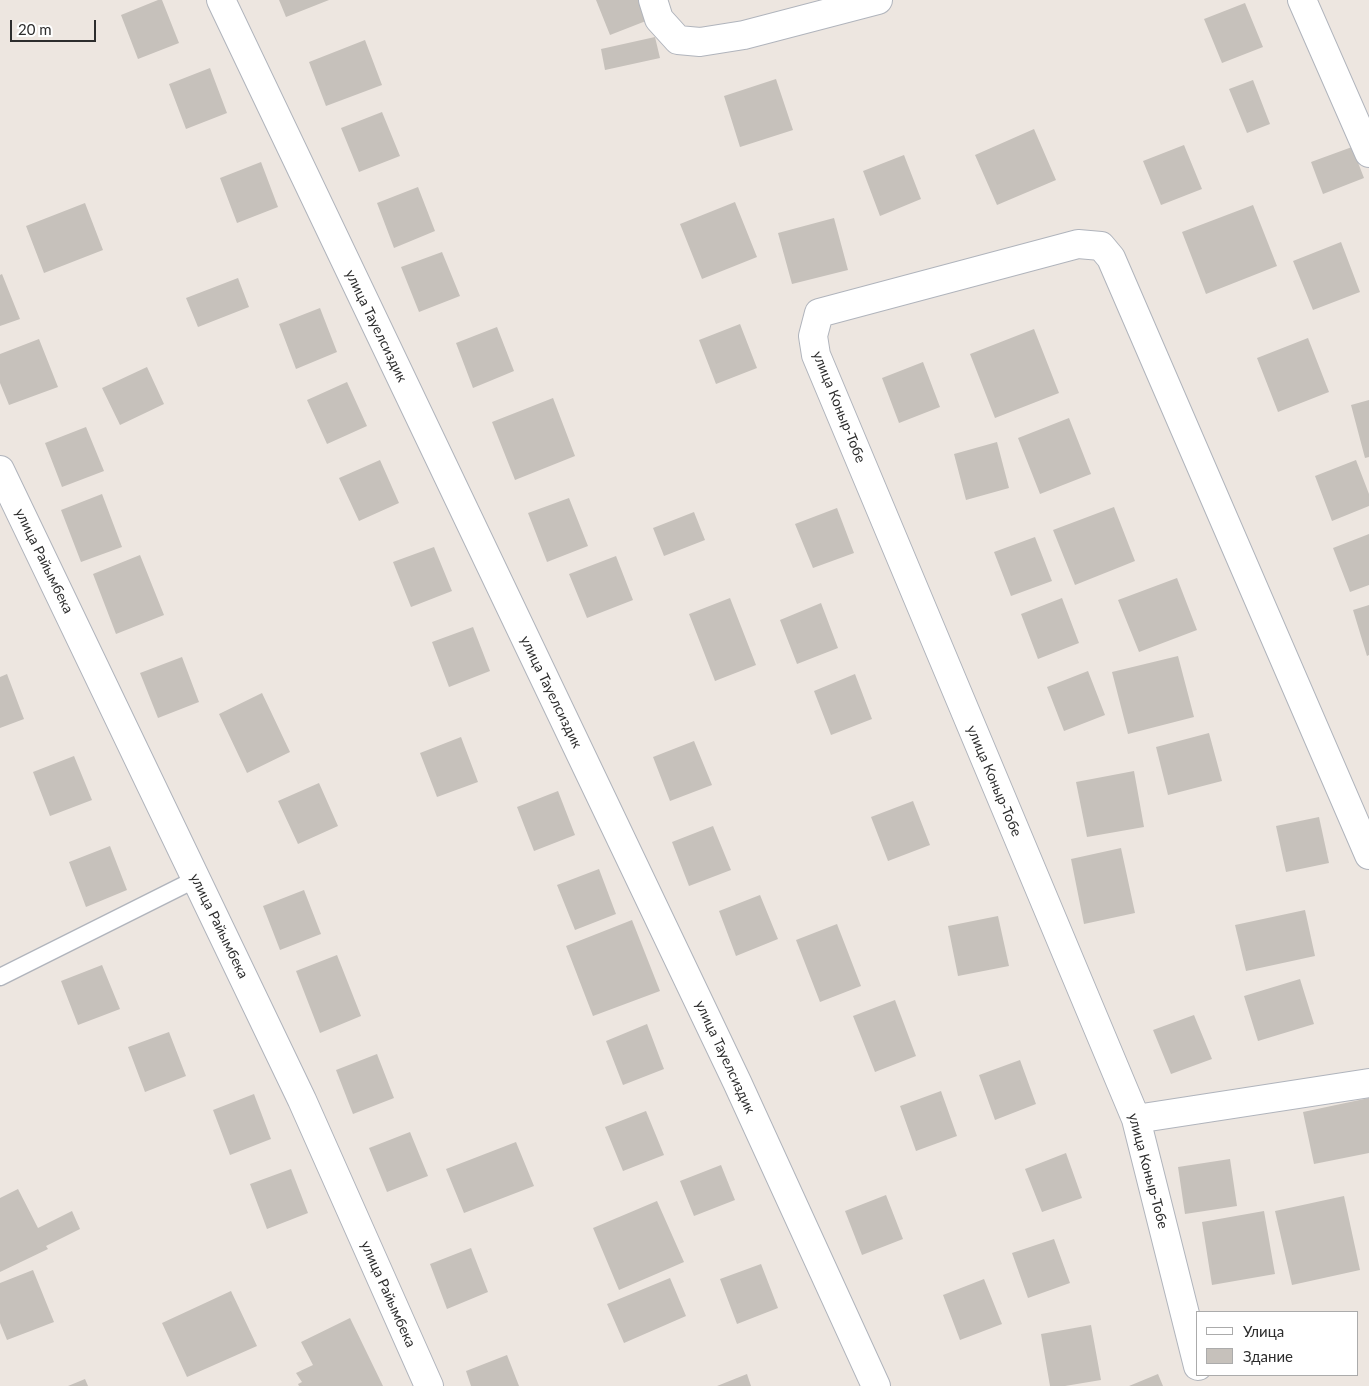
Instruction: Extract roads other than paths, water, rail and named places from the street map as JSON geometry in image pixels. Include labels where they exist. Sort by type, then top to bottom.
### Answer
[{"type":"street","name":"улица Тауелсиздик","points":[[221,0],[729,1064],[876,1386]]},
{"type":"street","points":[[653,0],[659,19],[678,40],[700,42],[744,35],[878,0]]},
{"type":"street","points":[[1302,0],[1369,153]]},
{"type":"street","name":"улица Коныр-Тобе","points":[[1196,1358],[1136,1119],[816,355],[813,336],[819,313],[1078,244],[1101,246],[1112,258],[1369,855]]},
{"type":"street","name":"улица Райымбека","points":[[0,470],[302,1100],[429,1386]]},
{"type":"street","points":[[1136,1119],[1369,1083]]},
{"type":"lane","points":[[0,977],[196,879]]}]
